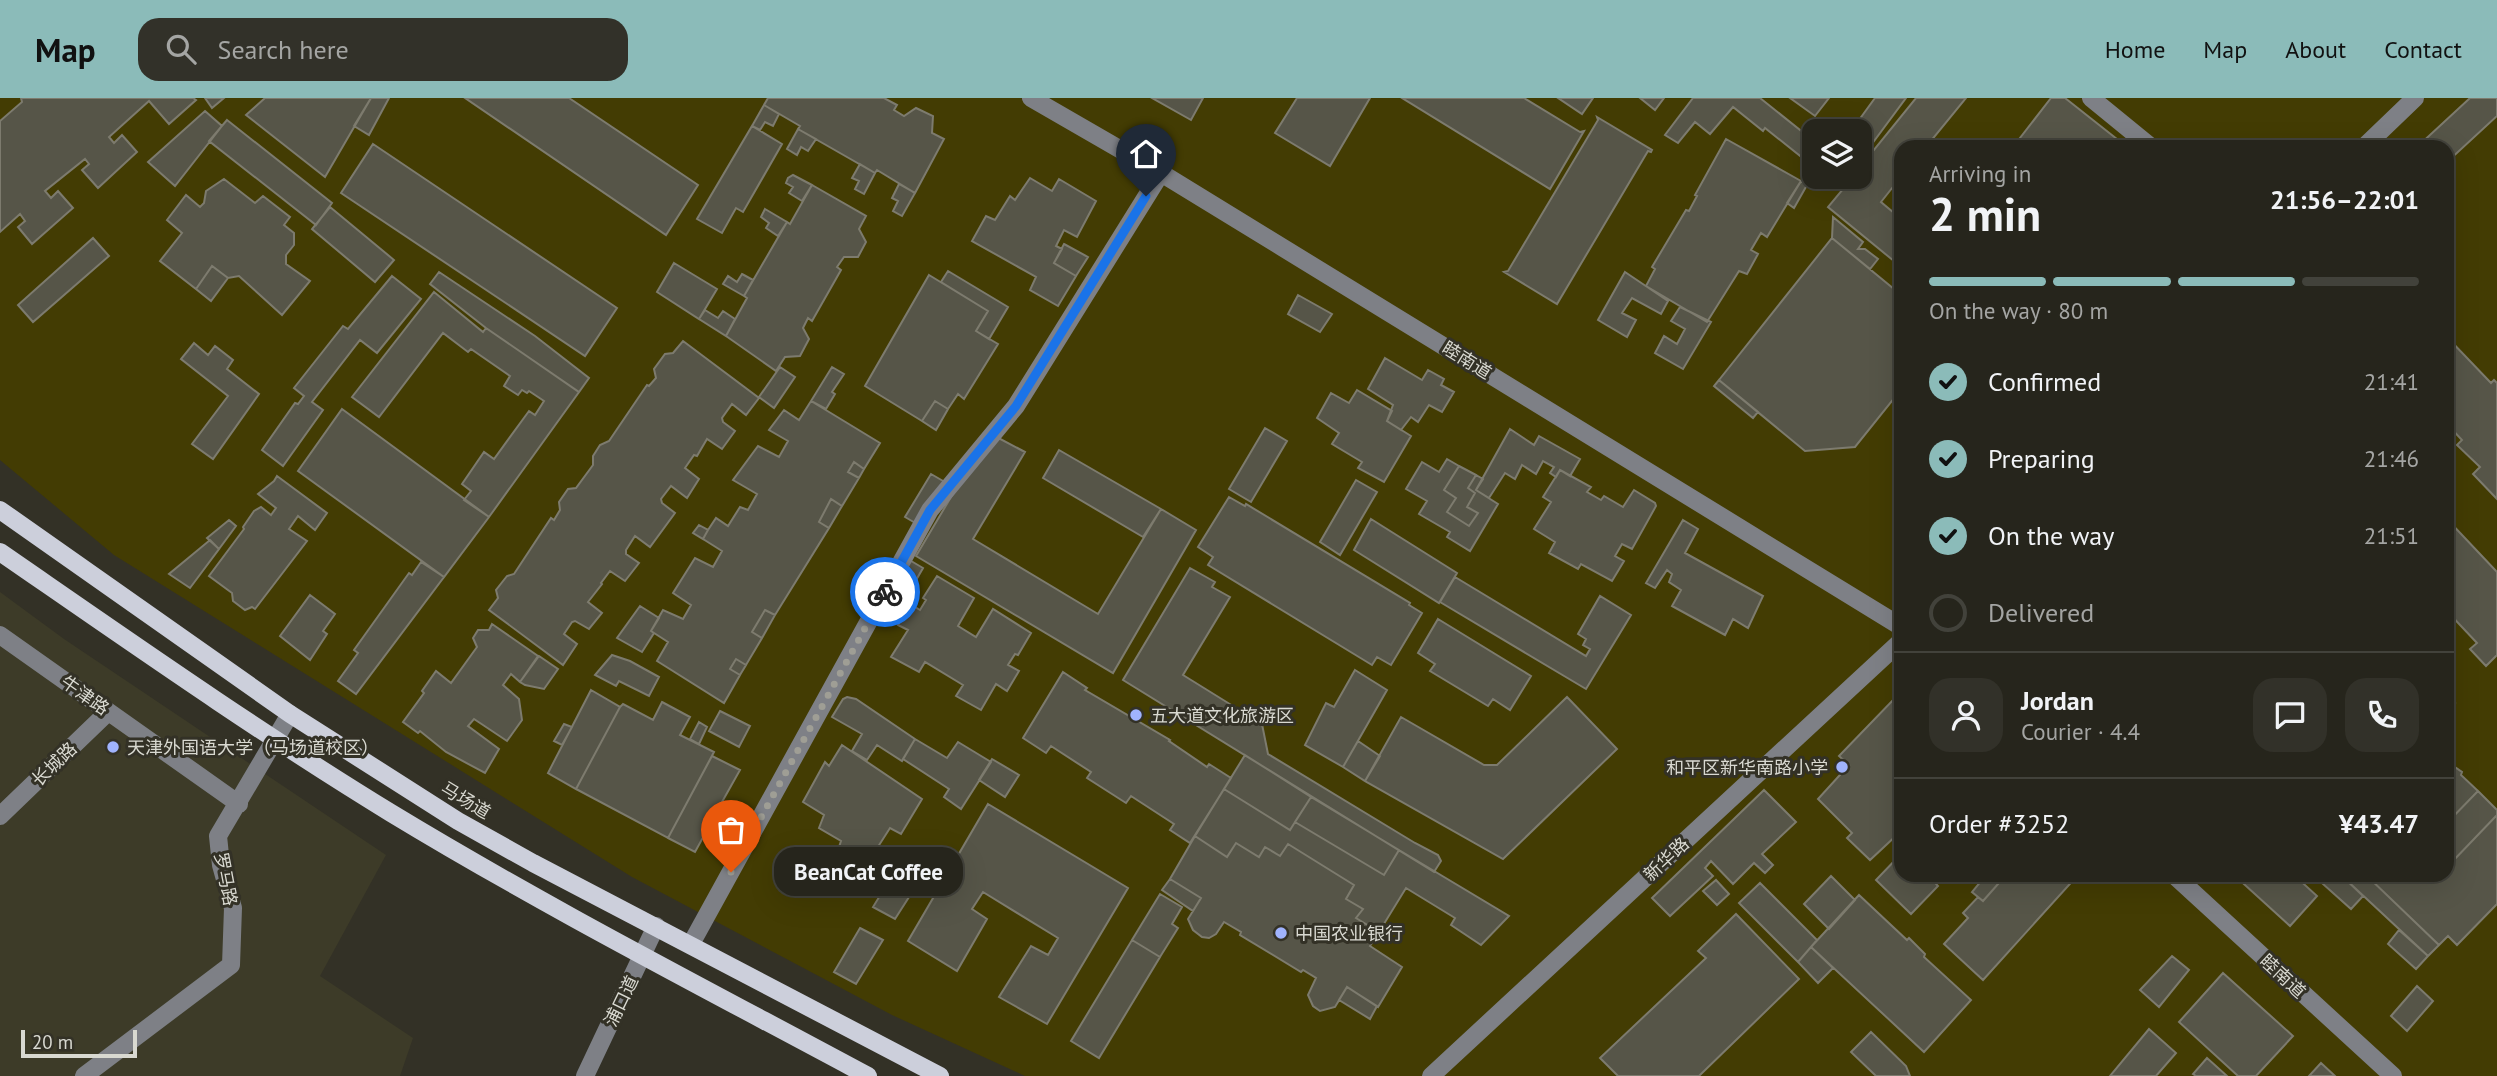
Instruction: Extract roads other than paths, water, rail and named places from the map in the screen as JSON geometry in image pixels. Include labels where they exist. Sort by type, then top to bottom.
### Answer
[{"type":"main road","name":"马场道","points":[[0,510],[290,713],[458,821],[940,1076]]},
{"type":"main road","points":[[0,552],[273,740],[526,893],[868,1076]]},
{"type":"street","name":"睦南道","points":[[1031,98],[1161,173],[1894,622]]},
{"type":"street","points":[[2091,98],[2142,140]]},
{"type":"street","points":[[2371,140],[2415,98]]},
{"type":"street","points":[[691,944],[930,510],[1016,406],[1161,173]]},
{"type":"street","name":"牛津路","points":[[0,635],[239,803]]},
{"type":"street","name":"新华路","points":[[1431,1076],[1894,648]]},
{"type":"street","name":"长城路","points":[[0,816],[108,712]]},
{"type":"street","name":"罗马路","points":[[85,1076],[231,965],[233,908],[221,865],[218,836],[290,713]]},
{"type":"street","name":"睦南道","points":[[2182,882],[2393,1076]]},
{"type":"street","name":"浦口道","points":[[585,1076],[656,926]]},
{"type":"place","name":"五大道文化旅游区","points":[[1136,715]]},
{"type":"place","name":"天津外国语大学（马场道校区）","points":[[113,747]]},
{"type":"place","name":"和平区新华南路小学","points":[[1842,767]]},
{"type":"place","name":"BeanCat Coffee","points":[[731,872]]},
{"type":"place","name":"中国农业银行","points":[[1281,933]]}]
